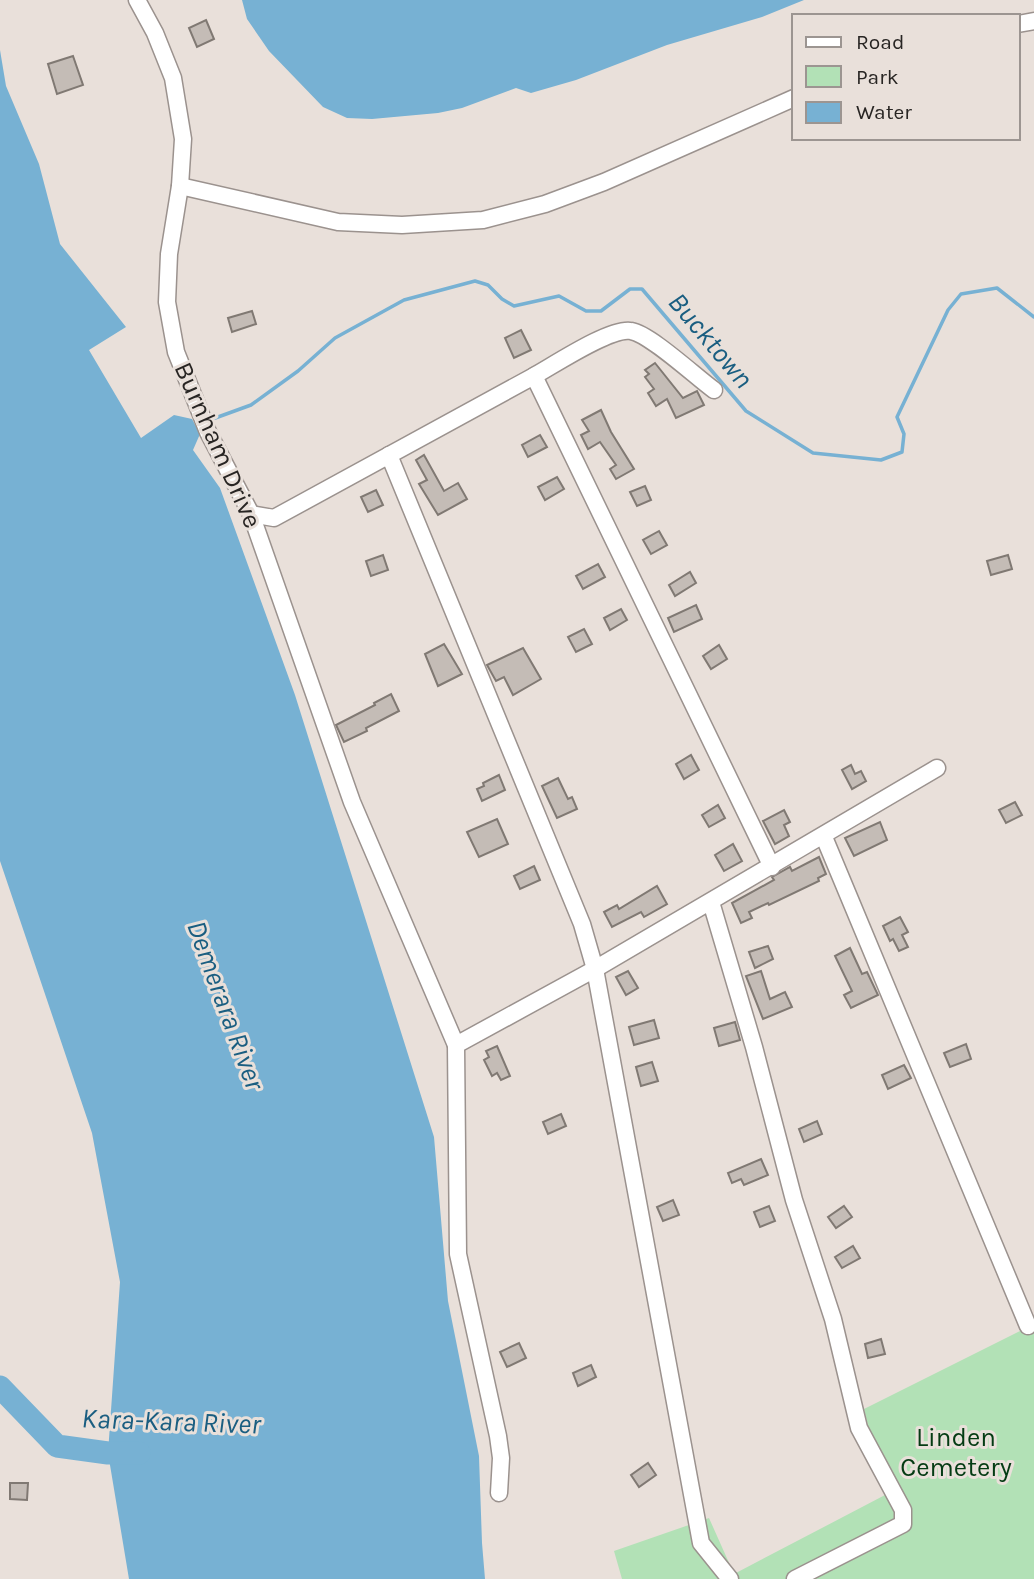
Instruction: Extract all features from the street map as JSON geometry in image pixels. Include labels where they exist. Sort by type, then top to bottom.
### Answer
[{"type":"street","name":"Burnham Drive","points":[[137,0],[155,33],[173,78],[183,139],[180,187],[169,254],[167,302],[176,352],[208,432],[251,513],[352,802],[456,1045]]},
{"type":"street","points":[[180,187],[338,222],[402,225],[483,220],[545,204],[604,183],[792,99]]},
{"type":"street","points":[[251,513],[274,518],[604,337],[623,331],[630,331],[648,340],[714,390]]},
{"type":"street","points":[[534,376],[772,867]]},
{"type":"street","points":[[389,455],[582,924],[595,969],[701,1543],[730,1579]]},
{"type":"street","points":[[499,1493],[498,1436],[458,1254],[456,1045],[595,969],[937,768]]},
{"type":"street","points":[[824,836],[1028,1326]]},
{"type":"street","points":[[711,902],[754,1047],[794,1200],[833,1319],[859,1428],[903,1510],[903,1524],[795,1579]]},
{"type":"green space","name":"Linden Cemetery","points":[[1034,1324],[1034,1579],[622,1579],[614,1551],[709,1518],[734,1574],[885,1495],[864,1409]]},
{"type":"water","points":[[242,0],[804,0],[762,17],[667,45],[576,80],[531,93],[516,88],[462,108],[372,119],[347,118],[323,107],[269,51],[247,19]]},
{"type":"water","name":"Demerara River","points":[[0,50],[6,86],[39,164],[60,244],[126,327],[89,350],[141,438],[174,415],[192,419],[200,434],[193,450],[220,488],[295,695],[434,1137],[448,1301],[479,1456],[485,1579],[129,1579],[108,1453],[120,1282],[92,1133],[0,861]]},
{"type":"building","points":[[206,20],[214,39],[197,47],[189,28]]},
{"type":"building","points":[[73,56],[83,85],[57,94],[48,64]]},
{"type":"building","points":[[252,311],[256,324],[232,332],[228,318]]},
{"type":"building","points":[[521,330],[531,350],[514,358],[505,338]]},
{"type":"building","points":[[655,363],[683,398],[697,391],[704,405],[676,418],[667,399],[656,406],[648,393],[654,389],[645,377],[649,374],[645,370]]},
{"type":"building","points":[[601,410],[634,469],[616,479],[610,469],[616,465],[600,442],[588,449],[581,435],[589,431],[582,420]]},
{"type":"building","points":[[540,435],[547,447],[528,457],[522,445]]},
{"type":"building","points":[[424,455],[444,491],[458,483],[467,499],[438,515],[419,484],[427,480],[416,460]]},
{"type":"building","points":[[557,477],[564,489],[545,500],[538,487]]},
{"type":"building","points":[[645,486],[651,500],[637,506],[630,492]]},
{"type":"building","points":[[376,490],[383,505],[368,512],[361,497]]},
{"type":"building","points":[[659,531],[667,545],[651,554],[643,540]]},
{"type":"building","points":[[383,555],[388,570],[371,576],[366,561]]},
{"type":"building","points":[[1008,555],[1012,569],[991,575],[987,561]]},
{"type":"building","points":[[598,564],[605,577],[583,589],[576,576]]},
{"type":"building","points":[[690,572],[696,583],[675,596],[669,585]]},
{"type":"building","points":[[696,605],[702,619],[674,632],[668,618]]},
{"type":"building","points":[[621,609],[627,620],[610,630],[604,618]]},
{"type":"building","points":[[584,629],[592,644],[576,652],[568,637]]},
{"type":"building","points":[[444,644],[462,674],[438,686],[425,654]]},
{"type":"building","points":[[719,645],[727,659],[711,669],[703,656]]},
{"type":"building","points":[[523,648],[541,679],[513,695],[504,677],[496,681],[487,665]]},
{"type":"building","points":[[391,694],[399,711],[344,742],[336,725]]},
{"type":"building","points":[[691,755],[699,770],[684,779],[676,764]]},
{"type":"building","points":[[851,765],[855,774],[861,771],[866,781],[852,789],[842,770]]},
{"type":"building","points":[[499,775],[505,790],[482,801],[477,789]]},
{"type":"building","points":[[558,778],[568,799],[572,797],[577,809],[557,818],[542,786]]},
{"type":"building","points":[[1015,802],[1022,815],[1006,823],[999,810]]},
{"type":"building","points":[[718,805],[725,818],[709,827],[702,815]]},
{"type":"building","points":[[784,810],[790,822],[784,825],[789,836],[775,844],[763,821]]},
{"type":"building","points":[[497,819],[508,844],[479,857],[467,832]]},
{"type":"building","points":[[880,822],[887,840],[854,856],[845,838]]},
{"type":"building","points":[[733,844],[742,861],[724,871],[715,855]]},
{"type":"building","points":[[819,857],[826,874],[818,878],[819,881],[749,912],[752,918],[741,923],[732,903],[774,880],[772,877],[790,867],[792,871]]},
{"type":"building","points":[[534,866],[540,880],[520,889],[514,876]]},
{"type":"building","points":[[657,886],[667,904],[644,917],[641,912],[612,927],[604,912],[617,905],[619,909]]},
{"type":"building","points":[[900,917],[908,932],[902,935],[908,947],[899,951],[893,939],[890,941],[883,926]]},
{"type":"building","points":[[768,946],[773,959],[755,968],[749,952]]},
{"type":"building","points":[[850,948],[862,974],[867,972],[878,995],[851,1008],[844,995],[852,991],[835,956]]},
{"type":"building","points":[[628,971],[638,988],[626,995],[616,977]]},
{"type":"building","points":[[761,971],[770,999],[785,992],[792,1007],[763,1019],[746,976]]},
{"type":"building","points":[[654,1020],[659,1038],[634,1045],[629,1027]]},
{"type":"building","points":[[735,1022],[740,1040],[719,1046],[714,1028]]},
{"type":"building","points":[[966,1044],[971,1059],[950,1067],[944,1053]]},
{"type":"building","points":[[497,1046],[510,1076],[501,1080],[497,1073],[492,1076],[484,1060],[489,1057],[486,1051]]},
{"type":"building","points":[[652,1062],[658,1081],[641,1086],[636,1067]]},
{"type":"building","points":[[904,1065],[911,1078],[888,1089],[882,1075]]},
{"type":"building","points":[[561,1114],[566,1126],[548,1134],[543,1122]]},
{"type":"building","points":[[817,1121],[822,1134],[804,1142],[799,1129]]},
{"type":"building","points":[[761,1159],[768,1175],[744,1185],[741,1179],[732,1183],[728,1173]]},
{"type":"building","points":[[673,1200],[679,1215],[663,1221],[657,1207]]},
{"type":"building","points":[[769,1206],[775,1221],[760,1227],[754,1212]]},
{"type":"building","points":[[844,1206],[852,1217],[836,1228],[828,1217]]},
{"type":"building","points":[[853,1246],[860,1258],[842,1268],[835,1257]]},
{"type":"building","points":[[881,1339],[885,1354],[868,1358],[865,1344]]},
{"type":"building","points":[[519,1343],[526,1358],[507,1367],[500,1352]]},
{"type":"building","points":[[591,1365],[596,1377],[578,1386],[573,1373]]},
{"type":"building","points":[[648,1463],[656,1475],[639,1487],[631,1475]]},
{"type":"building","points":[[10,1483],[28,1483],[27,1500],[10,1499]]},
{"type":"waterway","name":"Bucktown","points":[[207,421],[251,405],[298,371],[335,338],[404,300],[475,281],[488,285],[514,306],[559,296],[586,311],[601,311],[630,289],[642,289],[746,411],[813,453],[881,460],[902,452],[904,434],[897,417],[948,310],[961,294],[997,288],[1034,317]]},
{"type":"waterway","name":"Kara-Kara River","points":[[0,1387],[57,1446],[108,1453],[139,1453]]}]
